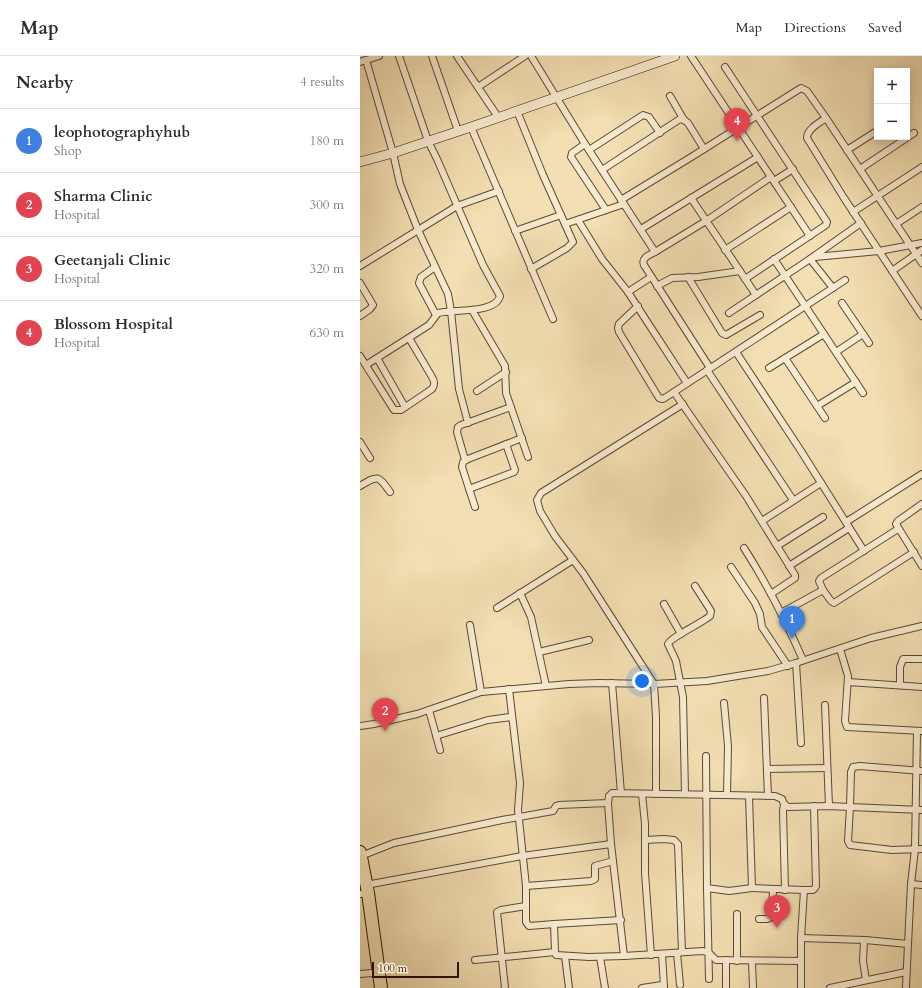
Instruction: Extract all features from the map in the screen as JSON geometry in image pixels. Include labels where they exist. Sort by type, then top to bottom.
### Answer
[{"type":"highway","points":[[360,854],[366,973],[374,988]]},
{"type":"highway","points":[[362,890],[381,988]]},
{"type":"street","points":[[379,56],[363,61],[393,153],[400,184],[418,230],[448,294],[459,389],[468,422]]},
{"type":"street","points":[[366,365],[428,325],[436,315],[442,312],[472,310],[495,304],[500,296],[483,265],[428,141],[399,56]]},
{"type":"street","points":[[432,56],[458,131]]},
{"type":"street","points":[[457,56],[498,117]]},
{"type":"street","points":[[478,87],[525,56]]},
{"type":"street","points":[[532,56],[587,147],[655,252]]},
{"type":"street","points":[[360,162],[393,153],[471,127],[675,56]]},
{"type":"street","points":[[691,56],[810,236]]},
{"type":"street","points":[[725,67],[827,222],[826,225],[745,279]]},
{"type":"street","points":[[565,224],[606,210],[623,202],[801,88],[807,91],[826,118],[922,264]]},
{"type":"street","points":[[670,96],[684,120],[691,126],[704,149]]},
{"type":"street","points":[[517,111],[561,215],[573,239],[572,244],[531,269]]},
{"type":"street","points":[[606,210],[572,157],[572,153],[587,147],[643,115],[649,116],[660,133]]},
{"type":"street","points":[[826,118],[811,129],[807,134],[807,138],[922,316]]},
{"type":"street","points":[[602,170],[676,121],[680,119],[684,120]]},
{"type":"street","points":[[471,127],[553,319]]},
{"type":"street","points":[[847,150],[874,133]]},
{"type":"street","points":[[910,135],[914,133]]},
{"type":"street","points":[[860,169],[902,140]]},
{"type":"street","points":[[641,229],[758,157]]},
{"type":"street","points":[[854,212],[922,167]]},
{"type":"street","points":[[793,169],[772,179],[647,256],[643,262],[651,277],[793,500]]},
{"type":"street","points":[[360,266],[457,206],[499,191]]},
{"type":"street","points":[[692,198],[756,295]]},
{"type":"street","points":[[725,250],[791,207]]},
{"type":"street","points":[[896,224],[922,207]]},
{"type":"street","points":[[515,230],[561,215]]},
{"type":"street","points":[[578,220],[602,259],[638,306],[687,383]]},
{"type":"street","points":[[729,313],[861,223]]},
{"type":"street","points":[[810,258],[879,251],[909,246],[922,242]]},
{"type":"street","points":[[892,271],[922,250]]},
{"type":"street","points":[[810,258],[833,288]]},
{"type":"street","points":[[774,259],[863,393]]},
{"type":"street","points":[[435,268],[421,277],[419,283],[436,315]]},
{"type":"street","points":[[657,286],[672,278],[740,271]]},
{"type":"street","points":[[628,292],[651,277]]},
{"type":"street","points":[[688,277],[722,333],[726,335],[760,315]]},
{"type":"street","points":[[638,306],[619,324],[619,332],[660,398],[663,399],[845,280]]},
{"type":"street","points":[[360,283],[373,305],[360,316]]},
{"type":"street","points":[[842,303],[869,343]]},
{"type":"street","points":[[472,310],[505,366],[506,393],[528,457]]},
{"type":"street","points":[[769,368],[824,334]]},
{"type":"street","points":[[836,352],[863,334]]},
{"type":"street","points":[[360,356],[394,410],[397,411],[432,389],[434,386],[432,377],[409,338]]},
{"type":"street","points":[[736,352],[864,551]]},
{"type":"street","points":[[376,358],[405,407]]},
{"type":"street","points":[[785,358],[825,418]]},
{"type":"street","points":[[477,392],[506,372]]},
{"type":"street","points":[[817,406],[856,382]]},
{"type":"street","points":[[674,392],[762,521],[795,575],[795,578],[771,594]]},
{"type":"street","points":[[656,794],[656,717],[654,684],[598,596],[560,542],[540,510],[538,504],[539,495],[683,404]]},
{"type":"street","points":[[465,460],[457,432],[458,427],[511,407]]},
{"type":"street","points":[[475,507],[462,464],[465,460],[522,438]]},
{"type":"street","points":[[360,442],[370,458]]},
{"type":"street","points":[[469,489],[514,472],[515,470],[506,444]]},
{"type":"street","points":[[789,566],[922,474]]},
{"type":"street","points":[[360,486],[372,479],[377,478],[382,480],[390,492]]},
{"type":"street","points":[[762,521],[821,483]]},
{"type":"street","points":[[921,508],[897,522],[898,529],[922,566]]},
{"type":"street","points":[[777,546],[823,517]]},
{"type":"street","points":[[898,529],[821,578],[819,581],[823,590],[834,603],[914,552]]},
{"type":"street","points":[[744,548],[771,594],[803,660]]},
{"type":"street","points":[[497,608],[573,560]]},
{"type":"street","points":[[732,567],[755,603],[760,614],[762,627],[788,666]]},
{"type":"street","points":[[685,794],[684,709],[676,661],[668,644],[670,640],[709,617],[711,614],[711,611],[695,586]]},
{"type":"street","points":[[781,614],[823,590]]},
{"type":"street","points":[[520,593],[529,612],[546,686]]},
{"type":"street","points":[[664,604],[681,634]]},
{"type":"street","points":[[470,625],[481,692]]},
{"type":"street","points":[[360,726],[400,719],[481,692],[591,683],[654,684],[706,681],[768,671],[887,634],[922,626]]},
{"type":"street","points":[[539,652],[589,640]]},
{"type":"street","points":[[840,649],[848,676],[845,721],[847,727],[920,731],[919,771],[915,810],[919,849],[911,884],[906,988]]},
{"type":"street","points":[[900,685],[900,667],[902,659],[922,659]]},
{"type":"street","points":[[796,663],[801,743]]},
{"type":"street","points":[[848,682],[922,687]]},
{"type":"street","points":[[612,683],[621,793]]},
{"type":"street","points":[[509,689],[520,783],[518,817],[526,886],[526,922],[528,926],[621,920]]},
{"type":"street","points":[[764,698],[768,796]]},
{"type":"street","points":[[724,703],[728,746],[727,794]]},
{"type":"street","points":[[825,705],[829,806]]},
{"type":"street","points":[[429,710],[440,750]]},
{"type":"street","points":[[436,736],[488,720],[512,717]]},
{"type":"street","points":[[706,756],[709,979]]},
{"type":"street","points":[[919,771],[860,766],[853,767],[848,841],[850,846],[892,850],[919,849]]},
{"type":"street","points":[[767,769],[827,768]]},
{"type":"street","points":[[624,956],[611,844],[608,803],[612,793],[778,796],[783,800],[784,804],[785,890]]},
{"type":"street","points":[[642,794],[651,955]]},
{"type":"street","points":[[749,796],[752,888]]},
{"type":"street","points":[[360,854],[394,843],[553,811],[558,805],[608,803]]},
{"type":"street","points":[[784,804],[788,807],[829,806],[922,810]]},
{"type":"street","points":[[707,888],[729,891],[752,888],[814,890],[816,886],[814,806]]},
{"type":"street","points":[[645,840],[674,840],[678,844],[680,986]]},
{"type":"street","points":[[362,890],[522,856],[611,844]]},
{"type":"street","points":[[526,886],[593,880],[596,877],[595,866],[613,861]]},
{"type":"street","points":[[911,884],[922,885]]},
{"type":"street","points":[[759,919],[767,919],[772,917],[773,889]]},
{"type":"street","points":[[800,988],[804,890]]},
{"type":"street","points":[[505,988],[497,912],[526,906]]},
{"type":"street","points":[[737,914],[737,961]]},
{"type":"street","points":[[554,924],[555,952],[558,956],[600,957],[703,951],[709,953],[715,960],[801,961]]},
{"type":"street","points":[[801,938],[864,940],[908,944]]},
{"type":"street","points":[[864,940],[863,961],[866,980]]},
{"type":"street","points":[[475,960],[555,952]]},
{"type":"street","points":[[642,988],[662,985],[664,987],[662,954]]},
{"type":"street","points":[[565,956],[569,988]]},
{"type":"street","points":[[600,957],[605,988]]},
{"type":"street","points":[[726,960],[726,988]]},
{"type":"street","points":[[752,961],[753,988]]},
{"type":"street","points":[[830,988],[906,972]]},
{"type":"place","name":"Blossom Hospital","points":[[737,141]]},
{"type":"place","name":"leophotographyhub","points":[[792,639]]},
{"type":"place","name":"Sharma Clinic","points":[[385,731]]},
{"type":"place","name":"Geetanjali Clinic","points":[[777,928]]}]
